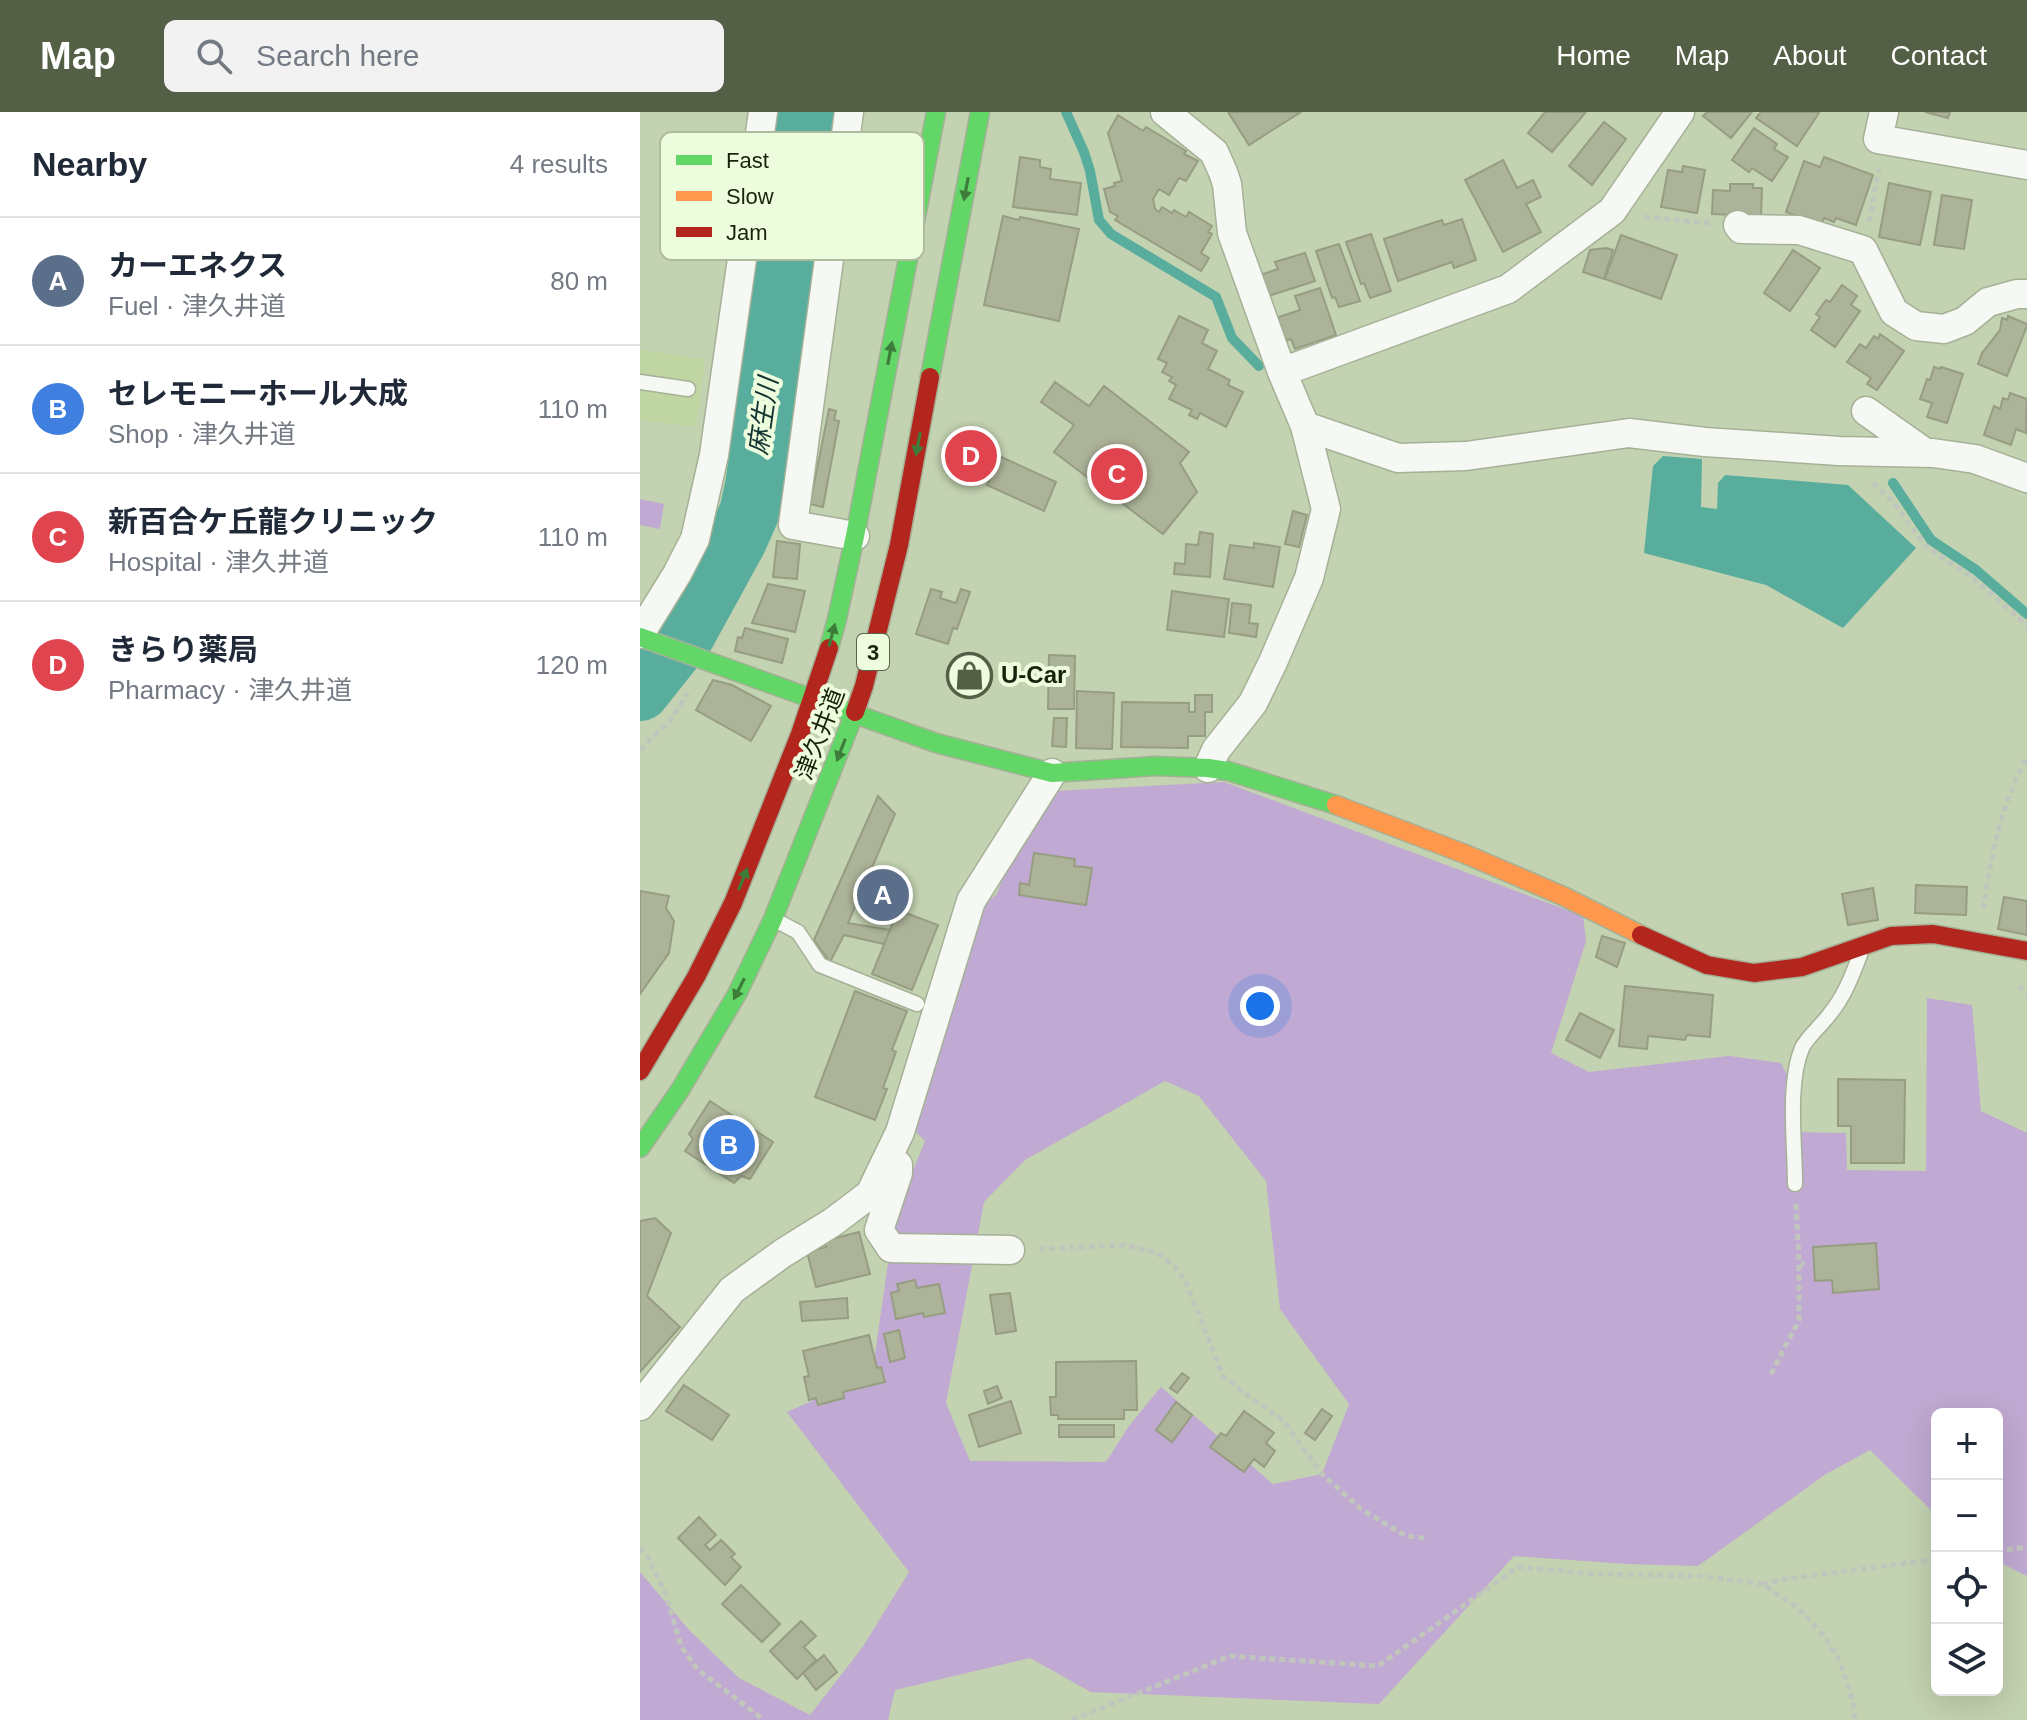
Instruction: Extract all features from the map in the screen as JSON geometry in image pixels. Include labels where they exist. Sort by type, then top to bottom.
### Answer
[{"type":"main road","name":"津久井道","points":[[924,175],[936,112]]},
{"type":"main road","name":"津久井道","points":[[640,1148],[680,1090],[729,1008],[773,919],[855,713],[879,631],[899,545],[980,112]]},
{"type":"main road","name":"津久井道","points":[[640,1071],[696,977],[733,903],[814,699],[837,619],[855,536],[908,260]]},
{"type":"main road","points":[[645,638],[936,743],[1052,773],[1156,766],[1228,771],[1334,804],[1465,854],[1563,896],[1707,965],[1754,973],[1802,967],[1891,936],[1933,934],[2027,951]]},
{"type":"street","points":[[760,132],[763,112]]},
{"type":"street","points":[[846,132],[849,112]]},
{"type":"street","points":[[1165,112],[1214,152],[1223,172],[1232,233],[1282,372],[1305,426],[1326,509],[1309,578],[1273,662],[1253,703],[1216,750],[1208,768]]},
{"type":"street","points":[[1282,372],[1508,289],[1612,211],[1680,112]]},
{"type":"street","points":[[1881,126],[2027,165]]},
{"type":"street","points":[[1738,225],[1741,229],[1799,230],[1863,250],[1894,312],[1916,326],[1944,329],[1965,321],[1988,302],[2027,294]]},
{"type":"street","points":[[645,638],[695,539],[714,455],[742,260]]},
{"type":"street","points":[[829,260],[793,525],[855,536]]},
{"type":"street","points":[[1866,411],[1924,452]]},
{"type":"street","points":[[1305,426],[1398,458],[1466,456],[1629,433],[1705,442],[1839,451],[1924,452],[1975,459],[2027,478]]},
{"type":"street","points":[[640,1406],[732,1290],[870,1194],[900,1132],[971,901],[1052,773]]},
{"type":"street","points":[[900,1132],[898,1173],[879,1230],[891,1248],[1010,1250]]},
{"type":"lane","points":[[640,382],[688,389]]},
{"type":"lane","points":[[773,919],[798,932],[820,965],[917,1004]]},
{"type":"lane","points":[[1795,1184],[1794,1089],[1798,1062],[1804,1045],[1831,1013],[1845,990],[1863,947]]},
{"type":"path","points":[[1863,250],[1881,156],[1881,126]]},
{"type":"path","points":[[1612,211],[1628,216],[1738,225]]},
{"type":"path","points":[[1839,451],[1895,504],[1925,546],[1970,576],[2027,625]]},
{"type":"path","points":[[640,750],[672,718],[702,658]]},
{"type":"path","points":[[1978,941],[1992,851],[2014,782],[2027,757]]},
{"type":"path","points":[[1771,1374],[1799,1320],[1802,1263],[1795,1184]]},
{"type":"path","points":[[1010,1250],[1124,1245],[1155,1252],[1174,1265],[1185,1280],[1223,1376],[1283,1420],[1322,1474],[1361,1509],[1406,1536],[1424,1538]]},
{"type":"path","points":[[640,1547],[666,1595],[681,1646],[689,1658],[697,1669],[764,1720]]},
{"type":"path","points":[[2003,1550],[2027,1547]]},
{"type":"path","points":[[1072,1720],[1230,1656],[1378,1666],[1518,1567],[1596,1574],[1700,1576],[1762,1584],[1931,1560]]},
{"type":"path","points":[[1762,1584],[1798,1608],[1824,1636],[1838,1658],[1847,1681],[1855,1720]]},
{"type":"shaded area","points":[[640,350],[705,359],[696,427],[640,420]]},
{"type":"shaded area","points":[[640,499],[664,504],[660,529],[640,525]]},
{"type":"shaded area","points":[[1224,782],[1583,916],[1586,941],[1551,1053],[1589,1072],[1729,1056],[1781,1063],[1791,1083],[1790,1132],[1846,1133],[1847,1170],[1926,1171],[1927,998],[1972,1005],[1981,1111],[2027,1133],[2027,1576],[2003,1564],[2003,1408],[1931,1408],[1931,1510],[1870,1450],[1826,1474],[1698,1566],[1514,1556],[1379,1704],[1091,1692],[1030,1658],[895,1690],[888,1720],[640,1720],[640,1572],[690,1631],[739,1678],[810,1715],[862,1648],[909,1572],[787,1412],[872,1374],[895,1215],[925,1141],[912,1128],[976,905],[997,894],[1013,846],[1053,791]],"holes":[[[1165,1081],[1199,1096],[1266,1181],[1280,1309],[1349,1404],[1322,1474],[1273,1484],[1161,1387],[1129,1426],[1106,1462],[970,1461],[946,1403],[984,1202],[1025,1160]]]},
{"type":"water","points":[[1663,456],[1702,459],[1701,507],[1717,509],[1718,483],[1725,475],[1848,485],[1916,548],[1843,628],[1766,585],[1644,553],[1653,466]]},
{"type":"building","points":[[1228,112],[1301,112],[1249,145]]},
{"type":"building","points":[[1545,112],[1586,112],[1552,152],[1528,133]]},
{"type":"building","points":[[1707,112],[1752,112],[1731,138],[1703,116]]},
{"type":"building","points":[[1761,112],[1819,113],[1797,146],[1756,118]]},
{"type":"building","points":[[1925,112],[1950,112],[1948,118]]},
{"type":"building","points":[[1118,115],[1143,131],[1146,127],[1198,161],[1186,181],[1179,178],[1169,195],[1159,189],[1153,199],[1159,212],[1162,207],[1186,217],[1189,212],[1212,226],[1208,232],[1212,234],[1201,253],[1209,258],[1201,271],[1115,220],[1118,216],[1110,212],[1104,189],[1122,181],[1108,133]]},
{"type":"building","points":[[1604,122],[1626,139],[1592,185],[1569,166]]},
{"type":"building","points":[[1754,128],[1777,144],[1774,149],[1788,157],[1772,181],[1752,168],[1749,172],[1732,160]]},
{"type":"building","points":[[1020,157],[1040,160],[1040,167],[1051,169],[1050,179],[1081,183],[1077,215],[1013,207]]},
{"type":"building","points":[[1824,157],[1873,175],[1856,225],[1836,218],[1834,222],[1824,218],[1820,229],[1786,212],[1804,161],[1820,167]]},
{"type":"building","points":[[1503,160],[1517,188],[1533,180],[1541,197],[1526,204],[1541,232],[1503,252],[1465,180]]},
{"type":"building","points":[[1683,166],[1705,170],[1697,213],[1661,207],[1668,170],[1682,172]]},
{"type":"building","points":[[1889,183],[1931,192],[1920,245],[1879,237]]},
{"type":"building","points":[[1730,184],[1753,184],[1753,188],[1762,188],[1761,216],[1712,214],[1713,190],[1730,191]]},
{"type":"building","points":[[1942,195],[1972,200],[1964,249],[1934,245]]},
{"type":"building","points":[[1003,216],[1079,229],[1059,321],[984,305]]},
{"type":"building","points":[[1462,219],[1476,260],[1454,268],[1452,262],[1398,281],[1384,239],[1442,220],[1444,225]]},
{"type":"building","points":[[1371,234],[1391,291],[1370,298],[1364,283],[1361,284],[1346,242]]},
{"type":"building","points":[[1621,235],[1677,255],[1661,299],[1605,279]]},
{"type":"building","points":[[1339,244],[1360,301],[1339,307],[1335,297],[1332,298],[1316,251]]},
{"type":"building","points":[[1590,250],[1613,250],[1604,279],[1583,272]]},
{"type":"building","points":[[1793,250],[1820,268],[1790,311],[1764,293]]},
{"type":"building","points":[[1305,253],[1315,281],[1268,296],[1260,275],[1278,269],[1275,262]]},
{"type":"building","points":[[1842,285],[1857,296],[1851,305],[1860,311],[1835,347],[1811,330],[1820,317],[1816,314],[1826,300],[1830,302]]},
{"type":"building","points":[[1320,288],[1336,335],[1295,349],[1291,339],[1281,342],[1273,319],[1300,310],[1295,296]]},
{"type":"building","points":[[1179,316],[1208,330],[1202,343],[1217,351],[1208,369],[1230,380],[1228,385],[1243,392],[1226,427],[1200,413],[1197,419],[1189,415],[1192,410],[1169,399],[1176,385],[1169,381],[1172,377],[1162,372],[1167,363],[1158,359]]},
{"type":"building","points":[[2008,316],[2027,326],[2007,376],[1978,364],[1982,353],[2000,330],[2002,318],[2007,320]]},
{"type":"building","points":[[1880,334],[1904,351],[1877,390],[1867,384],[1871,378],[1847,362],[1860,344],[1866,348],[1874,336],[1878,339]]},
{"type":"building","points":[[1934,367],[1963,374],[1947,423],[1927,417],[1932,403],[1920,399]]},
{"type":"building","points":[[1055,382],[1089,406],[1104,386],[1189,452],[1180,463],[1197,492],[1163,534],[1054,452],[1074,425],[1041,402]]},
{"type":"building","points":[[2010,393],[2027,399],[2026,433],[2016,429],[2011,445],[1984,435],[1994,406],[2000,409],[2003,398],[2008,400]]},
{"type":"building","points":[[829,409],[836,411],[834,420],[839,421],[823,507],[810,504]]},
{"type":"building","points":[[999,456],[1056,482],[1044,511],[987,485]]},
{"type":"building","points":[[1293,511],[1307,515],[1299,547],[1285,544]]},
{"type":"building","points":[[1200,532],[1213,534],[1210,577],[1174,574],[1175,563],[1185,564],[1186,544],[1198,545]]},
{"type":"building","points":[[777,541],[800,544],[797,579],[773,577]]},
{"type":"building","points":[[1254,543],[1280,547],[1273,587],[1224,579],[1230,545],[1254,548]]},
{"type":"building","points":[[768,584],[805,591],[795,632],[752,623]]},
{"type":"building","points":[[931,589],[942,592],[940,598],[956,603],[961,589],[970,592],[957,629],[953,628],[948,644],[916,634]]},
{"type":"building","points":[[1172,591],[1229,599],[1224,637],[1167,630]]},
{"type":"building","points":[[1232,603],[1251,605],[1249,623],[1258,624],[1256,637],[1229,633]]},
{"type":"building","points":[[745,628],[788,639],[782,663],[735,651],[738,637],[742,638]]},
{"type":"building","points":[[1049,655],[1075,656],[1074,709],[1048,709]]},
{"type":"building","points":[[713,680],[732,685],[771,706],[751,741],[696,710]]},
{"type":"building","points":[[1077,691],[1114,693],[1112,749],[1076,748]]},
{"type":"building","points":[[1195,695],[1212,695],[1212,712],[1205,712],[1205,736],[1188,736],[1188,748],[1121,747],[1122,702],[1189,703],[1189,712],[1195,712]]},
{"type":"building","points":[[1054,718],[1067,718],[1066,747],[1052,746]]},
{"type":"building","points":[[878,796],[895,814],[848,923],[890,930],[884,944],[844,935],[830,962],[814,940]]},
{"type":"building","points":[[1034,853],[1075,859],[1074,866],[1092,868],[1086,905],[1019,895],[1020,883],[1029,885]]},
{"type":"building","points":[[1916,885],[1967,887],[1966,915],[1915,913]]},
{"type":"building","points":[[1873,888],[1878,920],[1848,925],[1842,894]]},
{"type":"building","points":[[640,891],[669,896],[666,908],[674,921],[669,953],[640,994]]},
{"type":"building","points":[[2004,897],[2027,901],[2027,935],[1998,929]]},
{"type":"building","points":[[898,910],[938,925],[912,990],[872,974]]},
{"type":"building","points":[[1602,936],[1625,943],[1617,967],[1596,957]]},
{"type":"building","points":[[1625,986],[1713,995],[1710,1037],[1687,1035],[1685,1040],[1648,1036],[1647,1049],[1619,1046]]},
{"type":"building","points":[[855,991],[907,1011],[892,1050],[896,1052],[875,1120],[815,1097]]},
{"type":"building","points":[[1580,1013],[1614,1030],[1600,1058],[1566,1040]]},
{"type":"building","points":[[1838,1079],[1905,1080],[1904,1163],[1851,1163],[1851,1126],[1838,1126]]},
{"type":"building","points":[[710,1101],[773,1142],[750,1179],[741,1176],[734,1183],[685,1151],[693,1139],[689,1134]]},
{"type":"building","points":[[655,1218],[671,1233],[647,1296],[680,1327],[640,1372],[640,1221]]},
{"type":"building","points":[[859,1232],[870,1274],[816,1287],[807,1252],[826,1247],[824,1241]]},
{"type":"building","points":[[1876,1243],[1879,1289],[1833,1293],[1832,1280],[1815,1281],[1813,1247]]},
{"type":"building","points":[[915,1280],[917,1288],[939,1284],[945,1313],[924,1317],[923,1313],[896,1319],[891,1293],[899,1291],[897,1284]]},
{"type":"building","points":[[1010,1293],[1016,1331],[996,1334],[990,1295]]},
{"type":"building","points":[[847,1298],[848,1318],[802,1321],[800,1302]]},
{"type":"building","points":[[899,1330],[905,1358],[890,1362],[884,1334]]},
{"type":"building","points":[[869,1335],[877,1368],[881,1367],[885,1382],[843,1392],[844,1398],[818,1405],[816,1398],[809,1400],[804,1377],[809,1376],[803,1351]]},
{"type":"building","points":[[1136,1361],[1137,1410],[1124,1410],[1124,1419],[1058,1419],[1058,1415],[1051,1415],[1050,1397],[1056,1397],[1056,1362]]},
{"type":"building","points":[[1182,1373],[1189,1378],[1177,1393],[1170,1388]]},
{"type":"building","points":[[684,1385],[729,1415],[712,1440],[666,1411]]},
{"type":"building","points":[[997,1386],[1002,1398],[988,1404],[984,1391]]},
{"type":"building","points":[[1011,1401],[1021,1433],[979,1447],[969,1415]]},
{"type":"building","points":[[1176,1402],[1192,1415],[1172,1442],[1156,1430]]},
{"type":"building","points":[[1322,1409],[1332,1416],[1315,1440],[1305,1433]]},
{"type":"building","points":[[1244,1411],[1274,1433],[1266,1443],[1275,1451],[1264,1467],[1254,1459],[1244,1472],[1210,1447],[1221,1433],[1226,1436]]},
{"type":"building","points":[[1059,1425],[1114,1425],[1114,1437],[1059,1437]]},
{"type":"building","points":[[699,1517],[716,1535],[705,1545],[710,1550],[721,1540],[735,1554],[731,1557],[741,1567],[725,1585],[678,1538]]},
{"type":"building","points":[[741,1585],[780,1624],[762,1642],[722,1604]]},
{"type":"building","points":[[801,1621],[816,1636],[804,1647],[816,1660],[797,1679],[770,1651]]},
{"type":"building","points":[[824,1655],[837,1672],[816,1690],[803,1673]]},
{"type":"waterway","name":"麻生川","points":[[804,132],[807,112]]},
{"type":"waterway","points":[[1066,112],[1090,171],[1099,220],[1111,234],[1216,297],[1232,338],[1259,366]]},
{"type":"waterway","name":"麻生川","points":[[640,691],[686,633],[749,513],[786,260]]},
{"type":"waterway","points":[[1893,483],[1931,540],[1976,570],[2027,614]]},
{"type":"traffic: fast","points":[[924,175],[936,112]]},
{"type":"traffic: fast","points":[[930,377],[980,112]]},
{"type":"traffic: fast","points":[[829,648],[855,536],[908,260]]},
{"type":"traffic: fast","points":[[640,637],[936,743],[1052,773],[1156,766],[1208,768],[1228,771],[1336,805]]},
{"type":"traffic: fast","points":[[640,1148],[680,1090],[737,994],[773,919],[855,712]]},
{"type":"traffic: slow","points":[[1336,805],[1465,854],[1563,896],[1641,935]]},
{"type":"traffic: jam","points":[[855,712],[899,545],[930,377]]},
{"type":"traffic: jam","points":[[640,1071],[696,977],[733,903],[800,734],[829,648]]},
{"type":"traffic: jam","points":[[1641,935],[1707,965],[1754,973],[1802,967],[1891,936],[1933,934],[2027,951]]},
{"type":"place","name":"きらり薬局","points":[[971,456]]},
{"type":"place","name":"新百合ケ丘龍クリニック","points":[[1117,474]]},
{"type":"place","name":"U-Car","points":[[970,675]]},
{"type":"place","name":"カーエネクス","points":[[883,895]]},
{"type":"place","name":"セレモニーホール大成","points":[[729,1145]]}]
